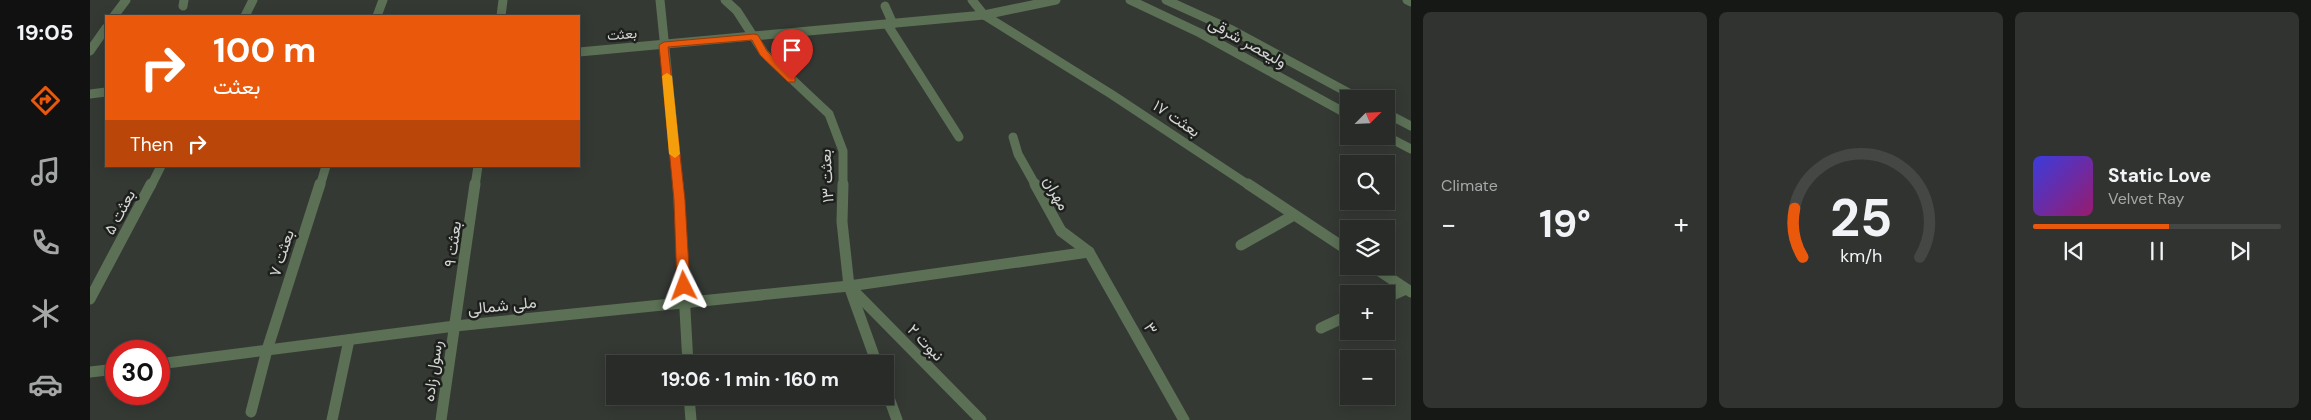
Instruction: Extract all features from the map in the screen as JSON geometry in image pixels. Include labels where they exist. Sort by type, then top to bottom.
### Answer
[{"type":"street","points":[[115,15],[126,0]]},
{"type":"street","points":[[246,15],[253,0]]},
{"type":"street","points":[[377,15],[383,0]]},
{"type":"street","points":[[501,15],[503,0]]},
{"type":"street","points":[[660,0],[680,200],[687,355]]},
{"type":"street","name":"بعثت ۱۳","points":[[725,0],[736,11],[764,53],[829,114],[843,151],[842,222],[849,286],[874,355]]},
{"type":"street","name":"بعثت ۱۷","points":[[972,0],[984,15],[1111,94],[1340,245]]},
{"type":"street","name":"بعثت","points":[[580,52],[984,15],[1056,0]]},
{"type":"street","name":"ولیعصر شرقی","points":[[1130,0],[1200,33],[1340,110]]},
{"type":"street","name":"ولیعصر شرقی","points":[[1166,0],[1230,29],[1343,90]]},
{"type":"street","points":[[1407,0],[1411,2]]},
{"type":"street","points":[[885,6],[890,24],[960,137]]},
{"type":"street","points":[[90,51],[105,29]]},
{"type":"street","points":[[90,94],[105,92]]},
{"type":"street","points":[[1395,118],[1411,126]]},
{"type":"street","name":"مهران","points":[[1013,137],[1018,154],[1061,231],[1089,252]]},
{"type":"street","points":[[1395,141],[1411,150]]},
{"type":"street","name":"بعثت ۵","points":[[90,299],[160,167]]},
{"type":"street","name":"بعثت ۷","points":[[251,412],[267,350],[326,167]]},
{"type":"street","name":"بعثت ۹","points":[[455,326],[478,167]]},
{"type":"street","points":[[1241,245],[1294,215]]},
{"type":"street","name":"ملی شمالی","points":[[170,363],[455,326],[849,286],[1089,252]]},
{"type":"street","name":"۳","points":[[1089,252],[1184,420]]},
{"type":"street","points":[[1385,275],[1409,291]]},
{"type":"street","name":"نبوت ۲","points":[[849,286],[981,420]]},
{"type":"street","points":[[1395,295],[1409,291]]},
{"type":"street","points":[[1320,328],[1340,319]]},
{"type":"street","name":"رسول زاده","points":[[441,420],[455,326]]},
{"type":"street","points":[[332,420],[349,340]]},
{"type":"street","points":[[90,372],[105,370]]},
{"type":"street","points":[[689,405],[690,420]]},
{"type":"street","points":[[892,405],[897,420]]},
{"type":"slow traffic","points":[[667,76],[675,154]]},
{"type":"route","points":[[684,286],[680,200],[664,45],[754,37],[764,53],[792,80]]}]
